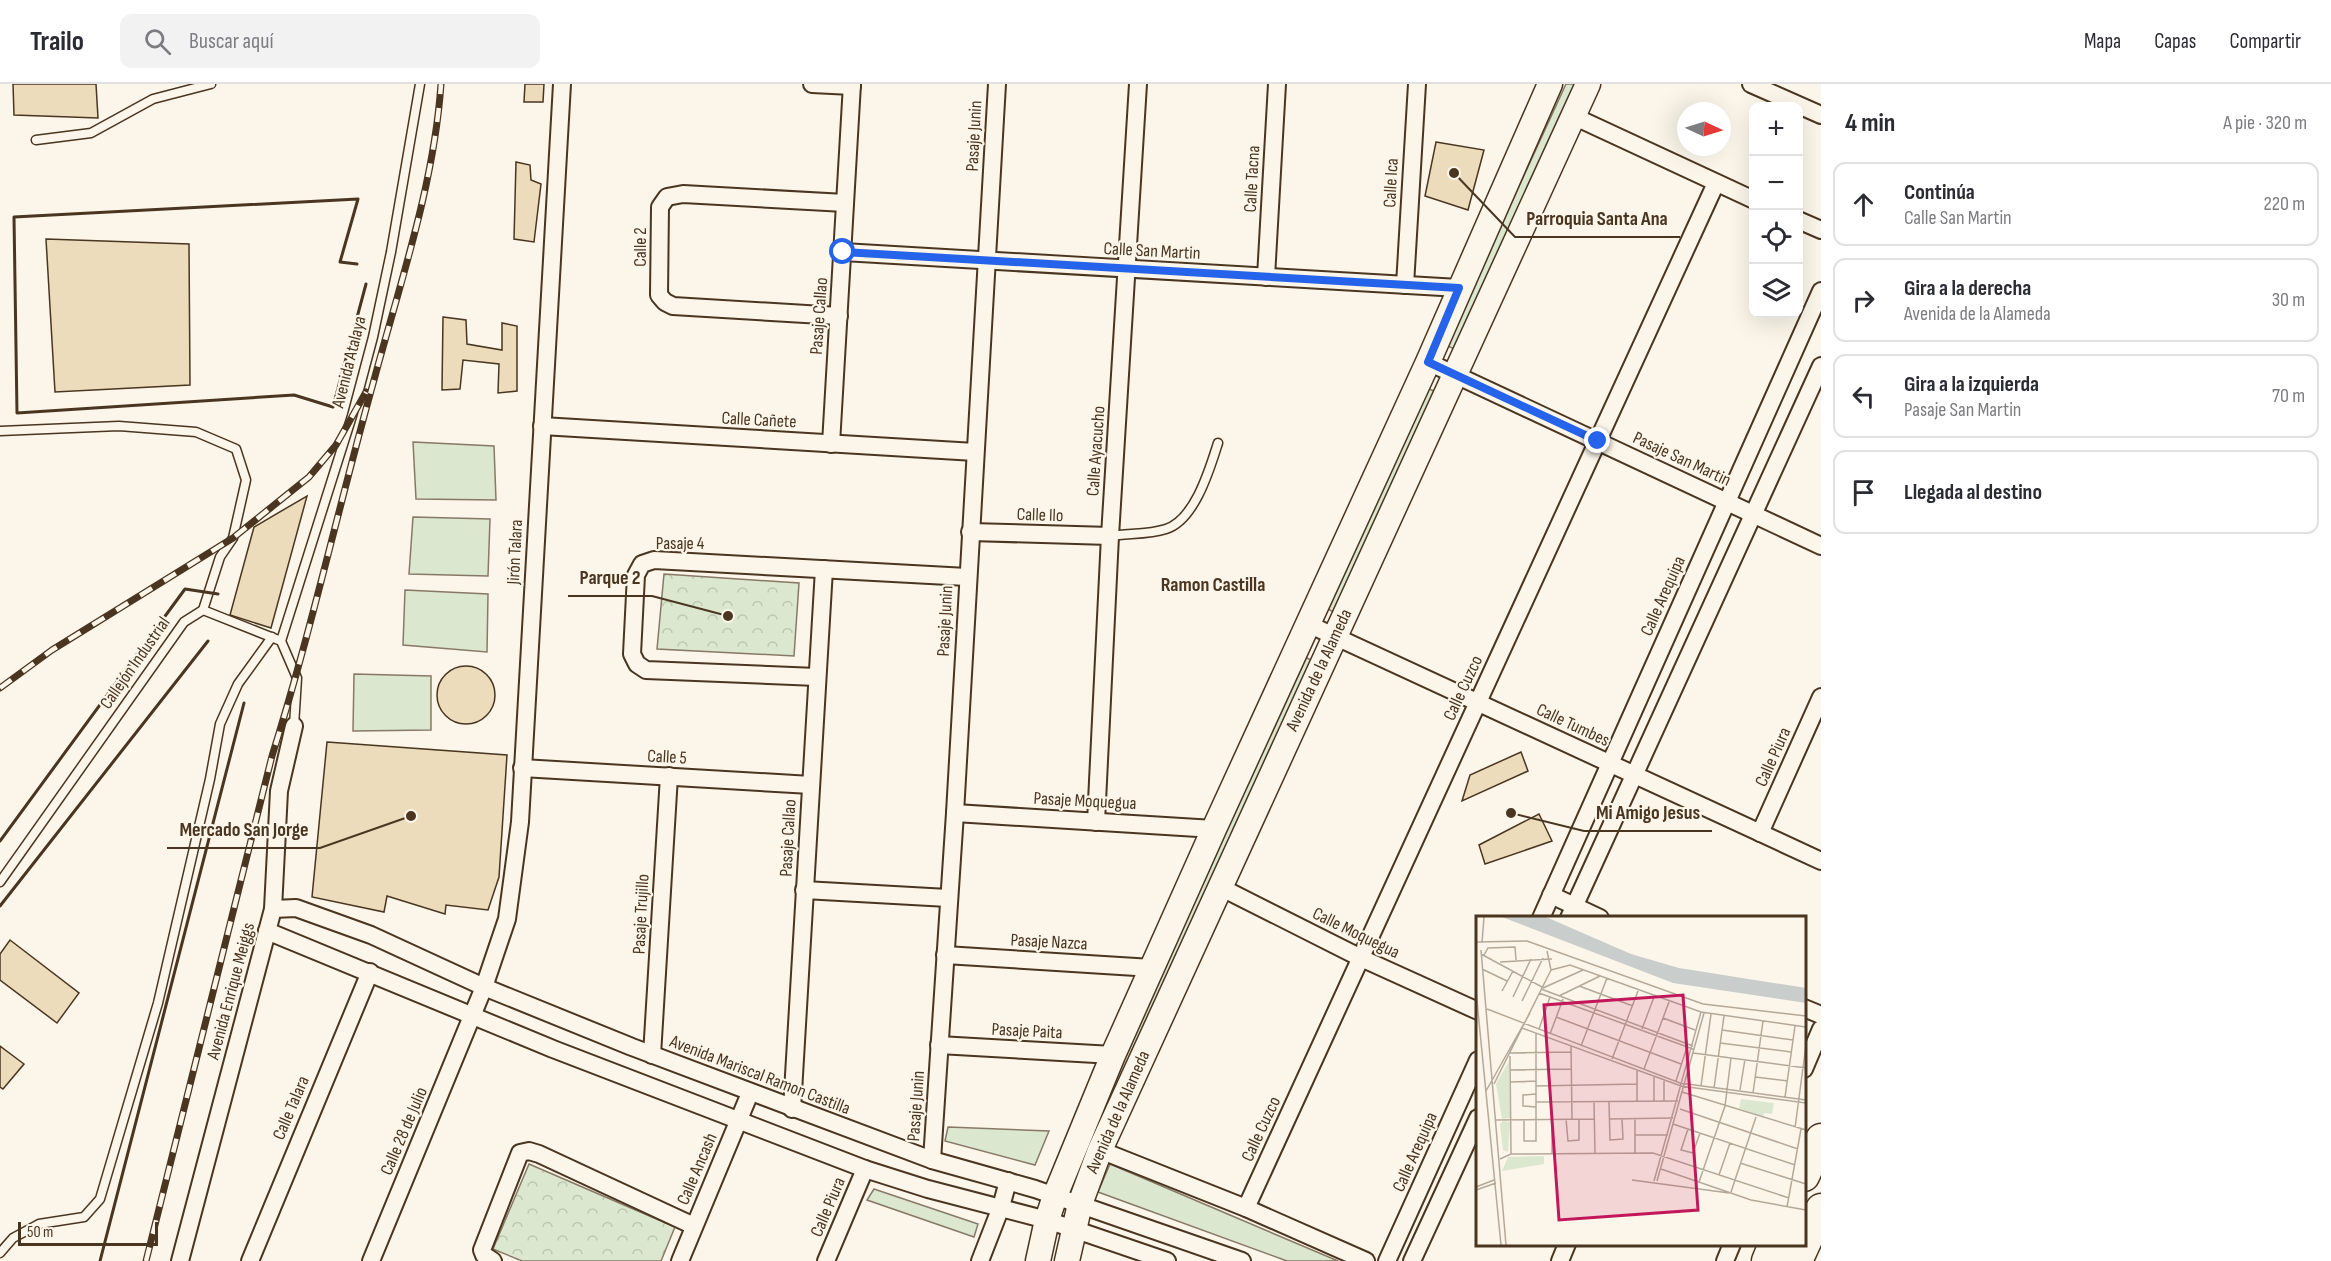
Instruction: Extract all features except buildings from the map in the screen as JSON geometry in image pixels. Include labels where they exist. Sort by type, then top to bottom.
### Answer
[{"type":"highway","points":[[1806,1172],[1821,1139]]},
{"type":"highway","points":[[1806,1242],[1821,1209]]},
{"type":"highway","points":[[1767,1261],[1774,1246]]},
{"type":"highway","points":[[1797,1261],[1804,1246]]},
{"type":"street","name":"Jirón Talara","points":[[472,1016],[507,919],[520,822],[562,84]]},
{"type":"street","points":[[812,84],[852,85]]},
{"type":"street","name":"Pasaje Junin","points":[[932,1160],[955,813],[997,84]]},
{"type":"street","name":"Calle Ayacucho","points":[[1096,822],[1110,536],[1138,84]]},
{"type":"street","name":"Calle Tacna","points":[[1266,277],[1277,84]]},
{"type":"street","name":"Calle Ica","points":[[1405,285],[1417,84]]},
{"type":"street","name":"Avenida de la Alameda","points":[[1038,1261],[1055,1196],[1113,1055],[1428,362],[1550,84]]},
{"type":"street","name":"Avenida de la Alameda","points":[[1067,1261],[1080,1204],[1100,1150],[1588,84]]},
{"type":"street","points":[[1751,84],[1821,115]]},
{"type":"street","name":"Pasaje Callao","points":[[831,444],[852,85]]},
{"type":"street","points":[[1573,116],[1749,198]]},
{"type":"street","name":"Calle Cuzco","points":[[1246,1208],[1716,183]]},
{"type":"street","name":"Calle 2","points":[[839,316],[673,306],[665,302],[659,295],[660,207],[667,197],[683,194],[845,203]]},
{"type":"street","points":[[1803,222],[1821,230]]},
{"type":"street","name":"Calle San Martin","points":[[843,252],[1459,288]]},
{"type":"street","name":"Calle Arequipa","points":[[1542,916],[1821,291]]},
{"type":"street","name":"Pasaje San Martin","points":[[1428,362],[1821,546]]},
{"type":"street","points":[[1572,912],[1821,366]]},
{"type":"street","name":"Calle Cañete","points":[[542,426],[975,452]]},
{"type":"street","name":"Calle Ilo","points":[[970,532],[1110,536]]},
{"type":"street","name":"Pasaje 4","points":[[817,677],[646,670],[637,664],[632,654],[636,575],[642,564],[654,560],[967,577]]},
{"type":"street","name":"Pasaje Callao","points":[[792,1109],[824,568]]},
{"type":"street","name":"Calle Tumbes","points":[[1308,624],[1821,861]]},
{"type":"street","name":"Calle Piura","points":[[1760,833],[1821,698]]},
{"type":"street","name":"Avenida Enrique Meiggs","points":[[180,1261],[273,909],[279,791],[294,726]]},
{"type":"street","name":"Calle 5","points":[[522,768],[811,784]]},
{"type":"street","name":"Pasaje Trujillo","points":[[652,1055],[669,776]]},
{"type":"street","name":"Pasaje Moquegua","points":[[955,813],[1214,829]]},
{"type":"street","name":"Calle Moquegua","points":[[1220,887],[1360,958],[1476,1010]]},
{"type":"street","points":[[804,890],[948,898]]},
{"type":"street","points":[[1551,895],[1572,912],[1591,916]]},
{"type":"street","name":"Avenida Mariscal Ramon Castilla","points":[[273,909],[296,909],[371,935],[484,987],[652,1055],[932,1160],[1080,1204],[1242,1261]]},
{"type":"street","points":[[267,931],[472,1016],[738,1121],[865,1168],[928,1189],[1047,1220],[1167,1261]]},
{"type":"street","name":"Pasaje Nazca","points":[[945,955],[1152,968]]},
{"type":"street","name":"Calle Talara","points":[[250,1261],[370,972]]},
{"type":"street","points":[[1806,1009],[1821,1016]]},
{"type":"street","name":"Calle 28 de Julio","points":[[370,1261],[472,1016]]},
{"type":"street","points":[[1806,1064],[1821,1029]]},
{"type":"street","name":"Pasaje Paita","points":[[939,1045],[1113,1055]]},
{"type":"street","name":"Calle Arequipa","points":[[1388,1261],[1476,1063]]},
{"type":"street","name":"Calle Ancash","points":[[680,1261],[750,1093]]},
{"type":"street","points":[[1412,1261],[1476,1122]]},
{"type":"street","points":[[1100,1150],[1246,1208],[1366,1261]]},
{"type":"street","points":[[493,1261],[484,1255],[482,1250],[520,1153],[529,1151],[694,1226]]},
{"type":"street","name":"Calle Piura","points":[[826,1261],[865,1168]]},
{"type":"street","points":[[980,1261],[1001,1207],[1008,1181]]},
{"type":"street","points":[[1560,1261],[1567,1246]]},
{"type":"street","points":[[1725,1261],[1732,1246]]},
{"type":"lane","points":[[36,140],[91,133],[153,99],[212,84]]},
{"type":"lane","name":"Avenida Atalaya","points":[[281,641],[352,416],[373,337],[391,252],[420,84]]},
{"type":"lane","points":[[0,431],[119,426],[196,432],[236,449],[246,480],[233,538],[220,557],[203,610],[281,641],[297,678],[294,726]]},
{"type":"lane","points":[[1110,536],[1168,529],[1182,520],[1204,486],[1218,443]]},
{"type":"lane","name":"Callejón Industrial","points":[[0,882],[184,622],[203,610]]},
{"type":"lane","points":[[0,1253],[14,1238],[39,1224],[84,1217],[100,1199],[158,1003],[210,779],[220,724],[238,684],[272,637]]},
{"type":"green space","points":[[1566,84],[1580,84],[1462,353],[1446,345]]},
{"type":"green space","points":[[1427,388],[1441,394],[1342,617],[1328,609]]},
{"type":"green space","points":[[413,442],[494,446],[496,500],[416,499]]},
{"type":"green space","points":[[413,517],[490,519],[488,576],[409,574]]},
{"type":"green space","points":[[664,574],[799,583],[794,656],[657,649]]},
{"type":"green space","points":[[405,590],[488,594],[487,652],[403,645]]},
{"type":"green space","points":[[1305,657],[1319,664],[1102,1142],[1090,1135]]},
{"type":"green space","points":[[354,674],[431,676],[431,730],[353,731]]},
{"type":"green space","points":[[948,1127],[1049,1131],[1035,1165],[945,1141]]},
{"type":"green space","points":[[529,1164],[675,1227],[661,1261],[522,1261],[493,1249]]},
{"type":"green space","points":[[1110,1164],[1338,1261],[1287,1261],[1098,1192]]},
{"type":"green space","points":[[874,1189],[978,1224],[974,1237],[867,1200]]},
{"type":"railway","points":[[146,1261],[272,756],[415,234],[431,159],[441,84]]},
{"type":"railway","points":[[0,688],[52,650],[233,538],[309,477],[336,445],[366,392]]},
{"type":"wall","points":[[357,264],[340,262],[358,199],[14,217],[17,413],[294,395],[333,407],[366,284]]},
{"type":"wall","points":[[0,841],[185,589],[218,594]]},
{"type":"wall","points":[[0,906],[208,641]]},
{"type":"wall","points":[[100,1261],[244,703]]},
{"type":"place","name":"Parroquia Santa Ana","points":[[1454,173]]},
{"type":"place","name":"Parque 2","points":[[728,616]]},
{"type":"place","name":"Mi Amigo Jesus","points":[[1511,813]]},
{"type":"place","name":"Mercado San Jorge","points":[[411,816]]},
{"type":"district","name":"Ramon Castilla","points":[[1213,585]]},
{"type":"route","points":[[843,252],[1459,288],[1428,362],[1598,441]]}]
